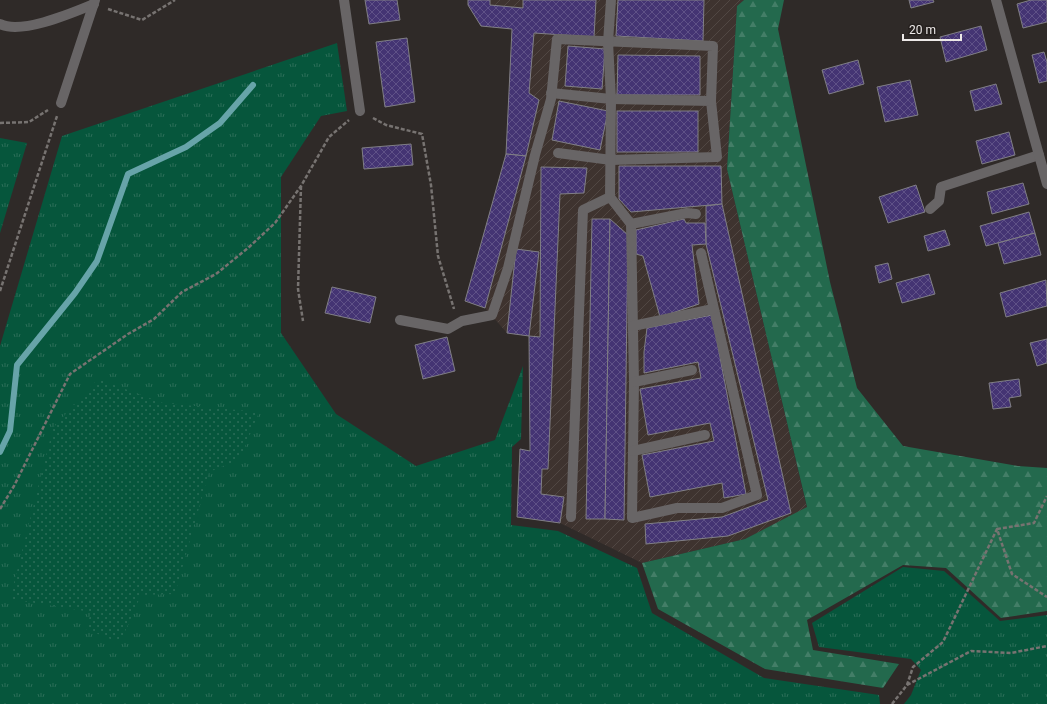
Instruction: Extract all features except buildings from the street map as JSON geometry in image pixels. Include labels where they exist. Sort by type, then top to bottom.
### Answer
[{"type":"street","points":[[344,0],[360,111]]},
{"type":"street","points":[[611,0],[608,42],[611,99],[610,197],[631,224],[634,382],[632,518],[677,508],[722,508],[757,495],[701,253]]},
{"type":"street","points":[[996,0],[1047,184]]},
{"type":"street","points":[[0,24],[7,28],[51,22],[94,2]]},
{"type":"street","points":[[61,102],[94,2]]},
{"type":"street","points":[[400,320],[448,329],[462,321],[492,315],[508,268],[514,238],[551,93],[556,39],[713,46],[711,101],[717,157],[611,160],[558,153]]},
{"type":"street","points":[[551,93],[611,99],[711,101]]},
{"type":"street","points":[[930,209],[939,201],[941,187],[1039,155]]},
{"type":"street","points":[[571,517],[583,210],[610,197]]},
{"type":"street","points":[[631,224],[687,212],[696,214]]},
{"type":"street","points":[[633,326],[713,309]]},
{"type":"street","points":[[634,382],[692,370]]},
{"type":"street","points":[[633,451],[705,435]]},
{"type":"path","points":[[94,2],[142,20],[175,0]]},
{"type":"path","points":[[0,123],[29,122],[61,102]]},
{"type":"path","points":[[0,291],[61,102]]},
{"type":"path","points":[[0,509],[14,486],[70,374],[128,334],[154,319],[182,292],[216,274],[275,223],[301,186],[330,137],[360,111],[386,125],[422,134],[431,185],[438,256],[452,307],[462,321]]},
{"type":"path","points":[[301,186],[298,288],[303,322]]},
{"type":"path","points":[[997,529],[1034,523],[1047,496]]},
{"type":"path","points":[[997,529],[1012,574],[1047,598]]},
{"type":"path","points":[[892,704],[907,685],[914,667],[943,642],[997,529]]},
{"type":"path","points":[[907,685],[971,651],[1011,654],[1047,646]]},
{"type":"shaded area","points":[[468,0],[744,0],[737,6],[727,169],[807,508],[745,539],[642,563],[560,523],[517,517],[520,449],[530,451],[529,336],[507,333],[485,308],[465,301],[506,154],[512,29],[481,26],[468,5]]},
{"type":"green space","points":[[744,0],[784,0],[778,29],[830,282],[857,388],[903,446],[1018,466],[1047,468],[1047,611],[1001,618],[946,568],[903,565],[807,620],[813,650],[899,664],[883,688],[765,669],[658,609],[642,563],[745,539],[807,507],[727,169],[737,6]]},
{"type":"green space","points":[[337,43],[347,111],[321,116],[281,177],[281,333],[336,414],[416,466],[495,440],[523,366],[521,439],[512,447],[511,525],[558,531],[637,568],[652,613],[764,678],[879,695],[880,704],[0,704],[0,346],[62,136]]},
{"type":"green space","points":[[0,138],[27,143],[0,233]]},
{"type":"green space","points":[[98,379],[163,403],[259,412],[240,459],[209,472],[175,594],[141,595],[120,643],[86,629],[91,612],[10,599],[53,428]]},
{"type":"green space","points":[[903,567],[944,571],[1000,621],[1047,615],[1047,704],[904,704],[911,695],[921,670],[911,659],[819,647],[812,623]]},
{"type":"waterway","points":[[0,452],[10,431],[17,365],[75,293],[97,261],[128,174],[186,147],[220,123],[253,85]]}]
